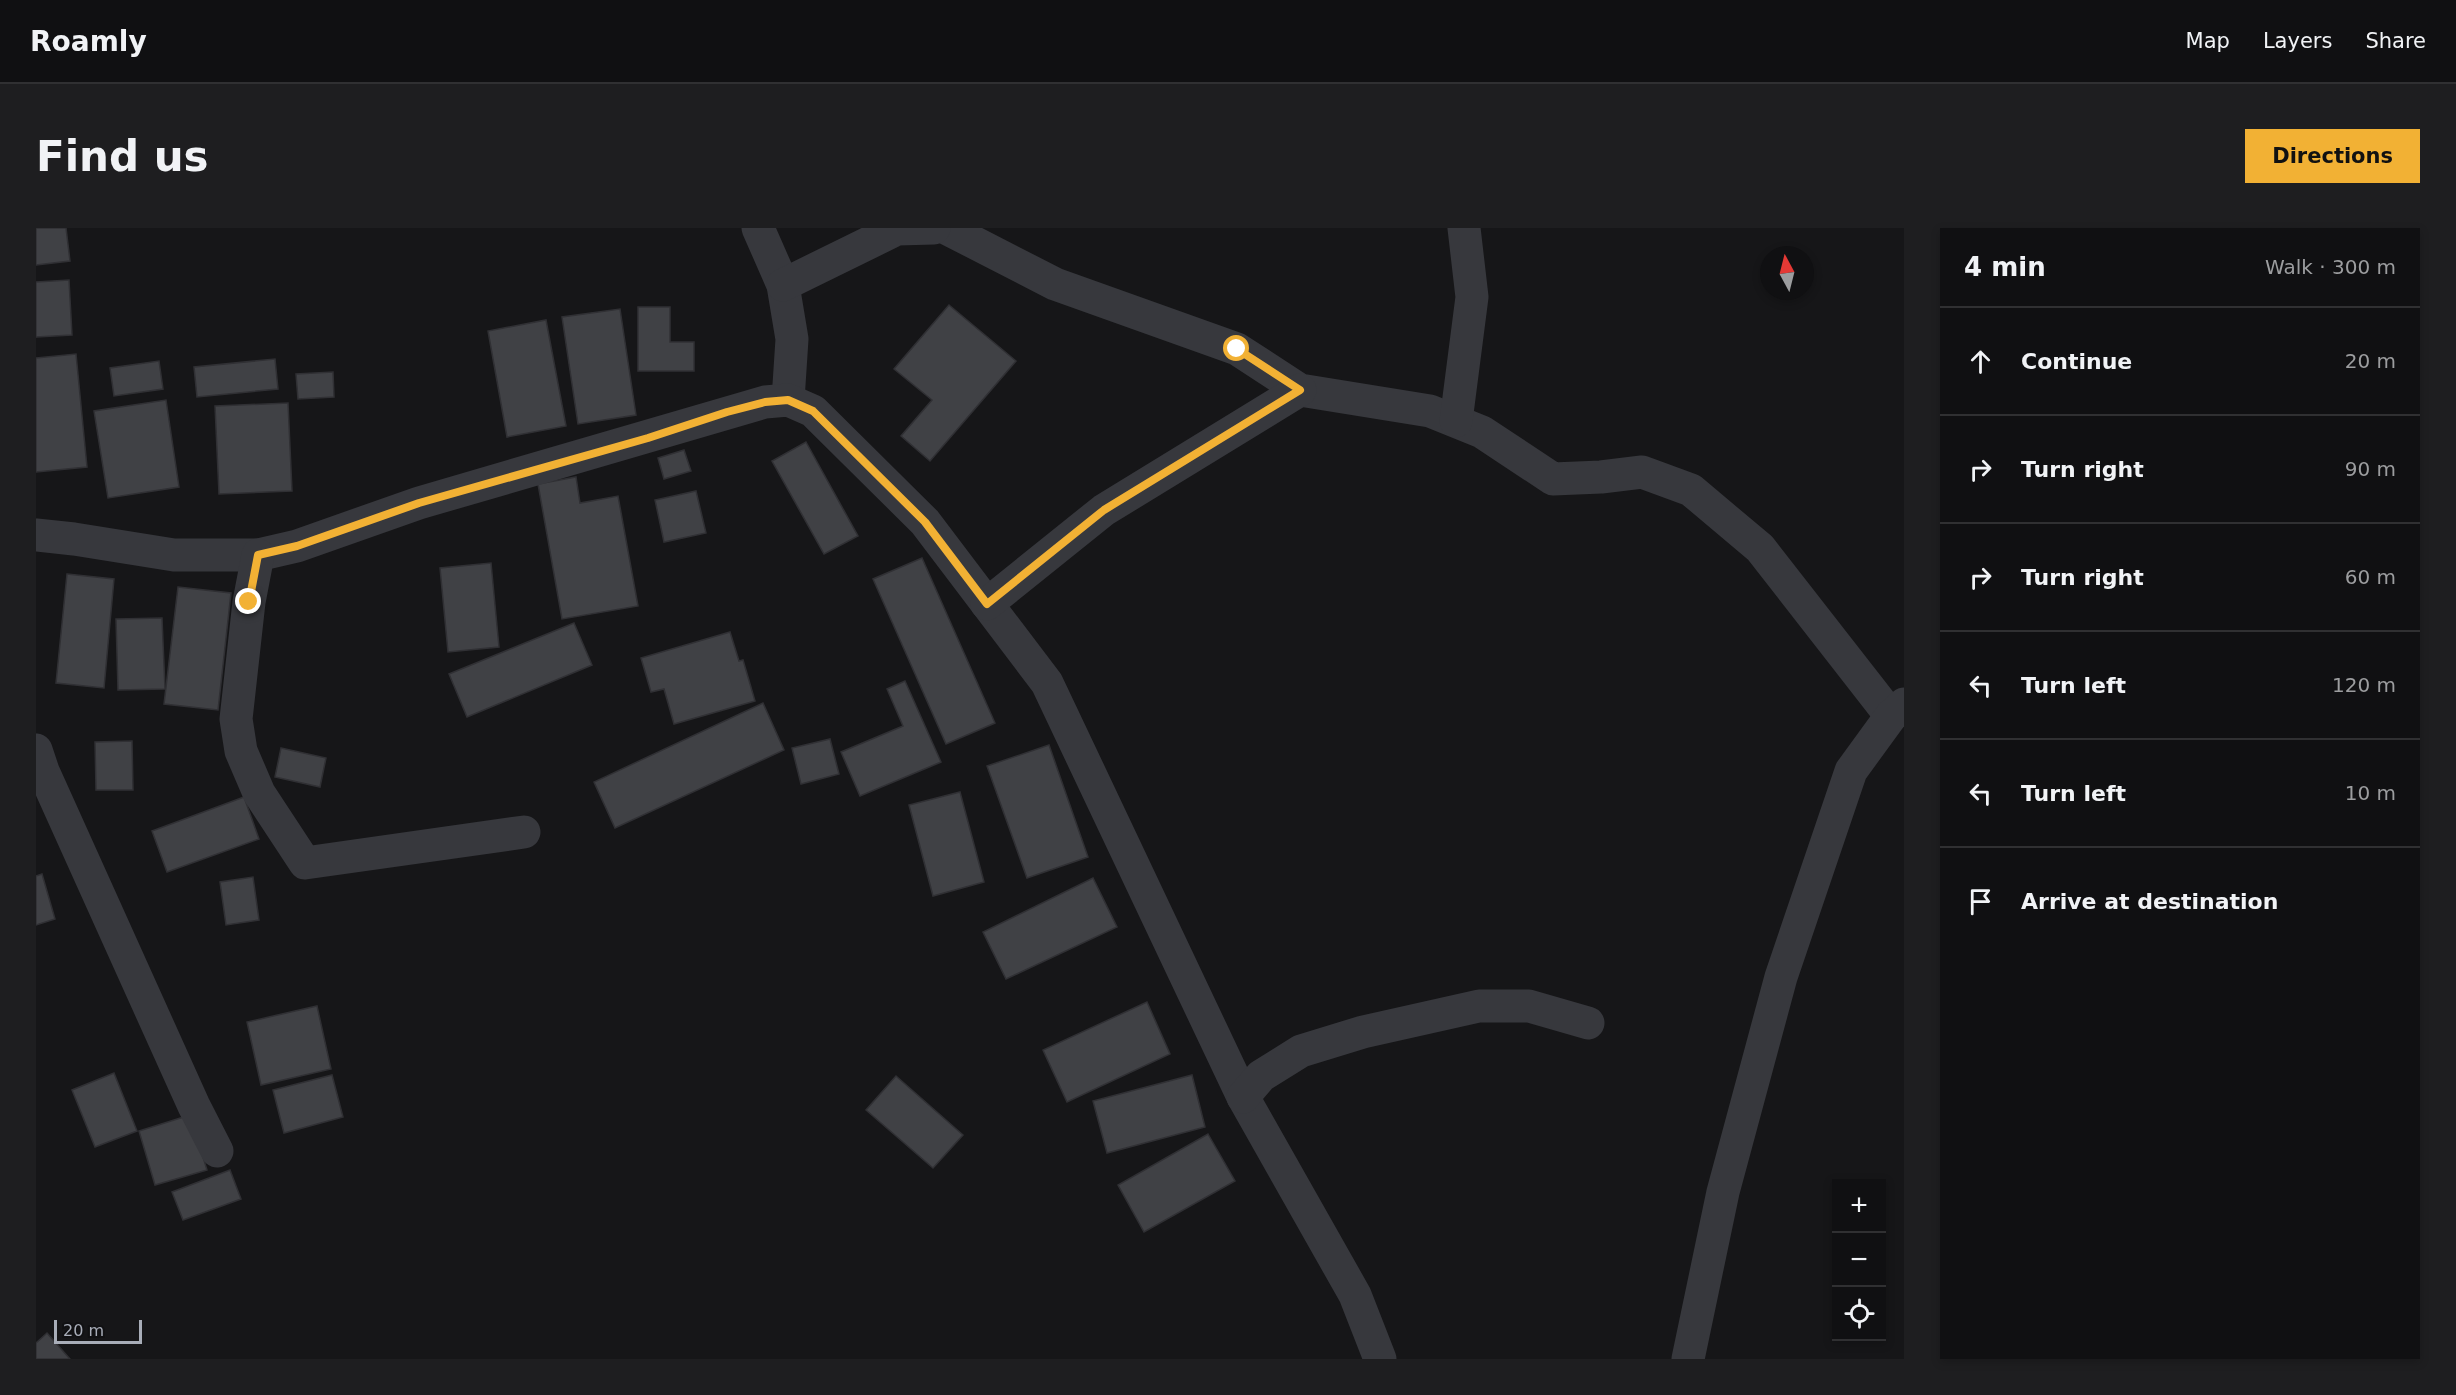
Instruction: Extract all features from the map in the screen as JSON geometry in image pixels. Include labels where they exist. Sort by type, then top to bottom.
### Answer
[{"type":"street","points":[[758,228],[783,285],[792,339],[788,400]]},
{"type":"street","points":[[783,285],[897,229],[934,228]]},
{"type":"street","points":[[946,228],[1055,284],[1237,349],[1300,390],[1430,411],[1456,421],[1482,432],[1553,479],[1642,472],[1691,490],[1760,548],[1897,710],[1851,771],[1780,977],[1723,1192],[1688,1359]]},
{"type":"street","points":[[1456,421],[1472,297],[1464,228]]},
{"type":"street","points":[[987,604],[1104,510],[1300,390]]},
{"type":"street","points":[[36,535],[174,555],[258,555],[297,546],[419,503],[765,402],[788,400],[813,411],[925,522],[1047,683],[1243,1097],[1355,1295],[1380,1359]]},
{"type":"street","points":[[258,555],[249,602],[236,719],[241,751],[259,792],[305,863],[524,832]]},
{"type":"street","points":[[36,750],[43,771],[194,1106],[217,1151]]},
{"type":"street","points":[[1243,1097],[1261,1076],[1301,1052],[1363,1032],[1479,1006],[1529,1005],[1588,1023]]},
{"type":"building","points":[[36,228],[66,228],[70,261],[36,265]]},
{"type":"building","points":[[69,280],[72,335],[36,337],[36,282]]},
{"type":"building","points":[[949,305],[1016,361],[930,461],[901,436],[932,400],[894,369]]},
{"type":"building","points":[[638,307],[670,307],[670,342],[694,342],[694,371],[638,371]]},
{"type":"building","points":[[620,309],[636,415],[578,424],[562,317]]},
{"type":"building","points":[[546,320],[566,426],[507,437],[488,331]]},
{"type":"building","points":[[76,354],[87,467],[36,472],[36,358]]},
{"type":"building","points":[[275,359],[278,389],[197,397],[194,367]]},
{"type":"building","points":[[159,361],[163,389],[114,396],[110,368]]},
{"type":"building","points":[[333,372],[334,397],[298,399],[296,374]]},
{"type":"building","points":[[166,400],[179,487],[108,498],[94,411]]},
{"type":"building","points":[[288,403],[292,491],[219,494],[215,406]]},
{"type":"building","points":[[806,442],[858,536],[824,554],[772,461]]},
{"type":"building","points":[[684,450],[691,471],[664,479],[658,458]]},
{"type":"building","points":[[576,477],[580,503],[618,496],[638,606],[562,619],[538,484]]},
{"type":"building","points":[[696,491],[706,533],[664,542],[655,500]]},
{"type":"building","points":[[922,558],[995,723],[946,744],[873,579]]},
{"type":"building","points":[[491,563],[499,647],[448,652],[440,568]]},
{"type":"building","points":[[67,574],[114,579],[104,688],[56,683]]},
{"type":"building","points":[[178,587],[231,593],[218,710],[164,704]]},
{"type":"building","points":[[162,618],[165,689],[118,690],[116,619]]},
{"type":"building","points":[[574,623],[592,665],[467,717],[449,674]]},
{"type":"building","points":[[730,632],[739,661],[743,660],[755,701],[674,724],[664,689],[651,692],[641,658]]},
{"type":"building","points":[[905,681],[941,762],[860,796],[841,752],[903,726],[887,689]]},
{"type":"building","points":[[763,703],[784,750],[615,828],[594,782]]},
{"type":"building","points":[[830,739],[839,774],[801,784],[792,748]]},
{"type":"building","points":[[132,741],[133,790],[96,790],[95,742]]},
{"type":"building","points":[[1049,745],[1088,857],[1027,878],[987,766]]},
{"type":"building","points":[[281,748],[326,758],[320,787],[275,777]]},
{"type":"building","points":[[960,792],[984,882],[933,896],[909,805]]},
{"type":"building","points":[[244,797],[259,839],[167,872],[152,831]]},
{"type":"building","points":[[42,874],[55,919],[36,925],[36,876]]},
{"type":"building","points":[[253,877],[259,920],[226,925],[220,882]]},
{"type":"building","points":[[1093,878],[1117,927],[1006,979],[983,932]]},
{"type":"building","points":[[1147,1002],[1170,1054],[1067,1102],[1043,1050]]},
{"type":"building","points":[[317,1006],[331,1069],[261,1085],[247,1022]]},
{"type":"building","points":[[114,1073],[137,1131],[95,1147],[72,1090]]},
{"type":"building","points":[[332,1075],[343,1117],[284,1133],[273,1090]]},
{"type":"building","points":[[1192,1075],[1205,1127],[1107,1153],[1093,1101]]},
{"type":"building","points":[[896,1076],[963,1135],[933,1168],[866,1110]]},
{"type":"building","points":[[190,1115],[207,1170],[155,1185],[139,1131]]},
{"type":"building","points":[[1208,1134],[1235,1181],[1144,1232],[1118,1185]]},
{"type":"building","points":[[230,1170],[241,1199],[183,1220],[172,1192]]},
{"type":"building","points":[[47,1333],[70,1359],[36,1359],[36,1343]]},
{"type":"route","points":[[249,602],[258,555],[297,546],[419,503],[648,438],[727,412],[765,402],[788,400],[813,411],[925,522],[987,604],[1104,510],[1300,390],[1237,349]]}]
